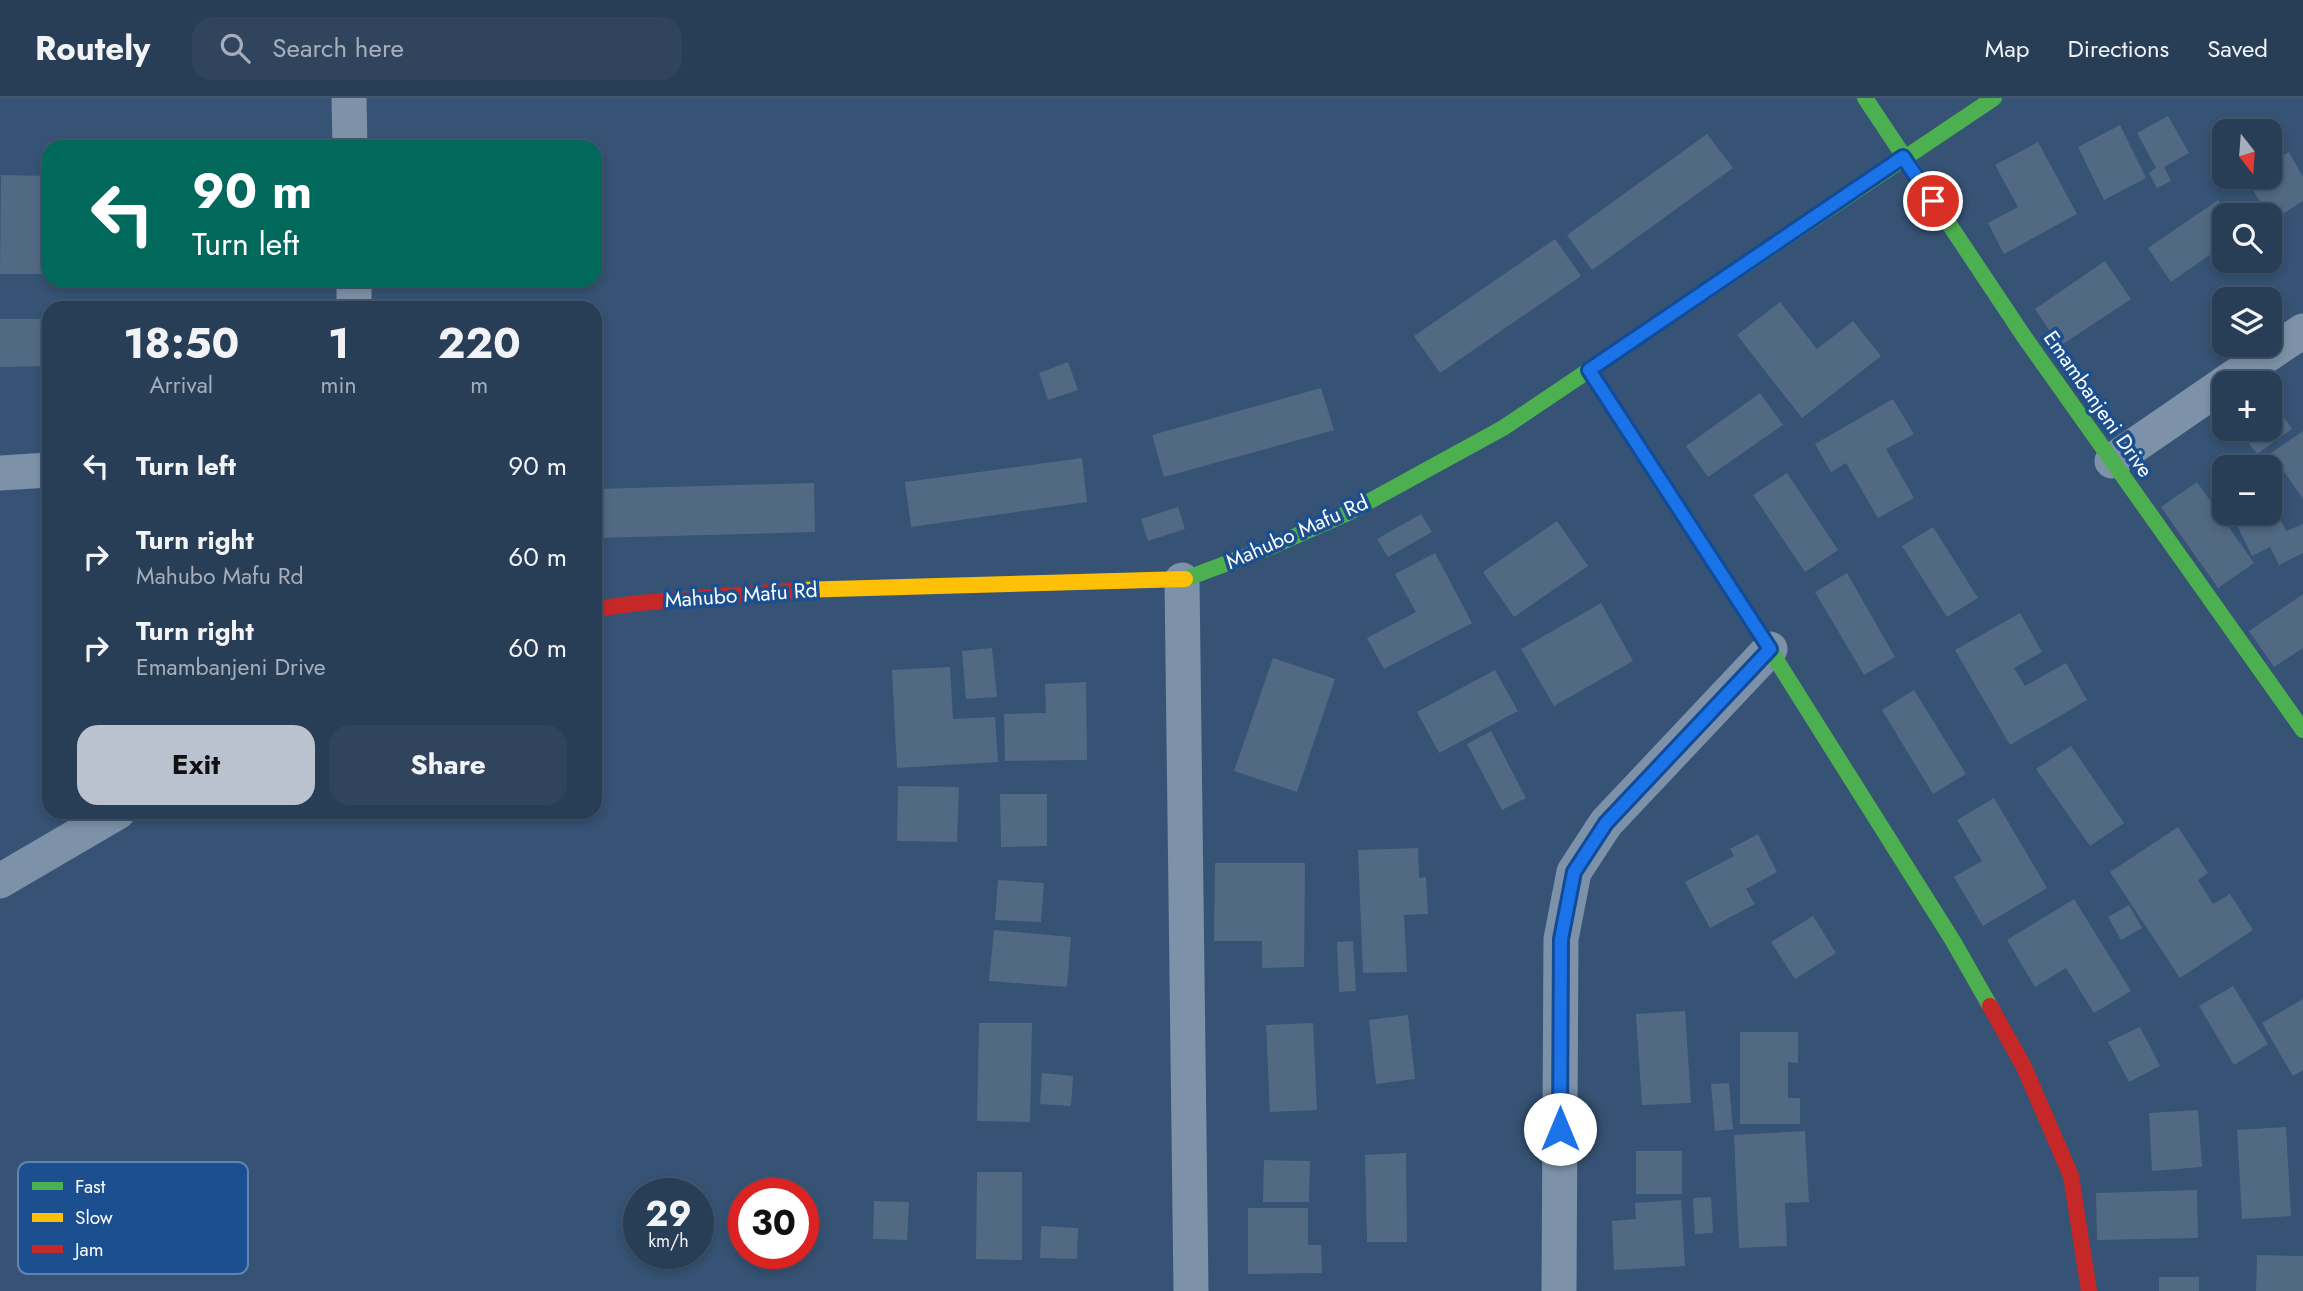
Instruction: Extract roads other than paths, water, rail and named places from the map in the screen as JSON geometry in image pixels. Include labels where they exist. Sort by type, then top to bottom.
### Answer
[{"type":"street","points":[[349,98],[350,140]]},
{"type":"street","name":"Emambanjeni Drive","points":[[1865,98],[2112,461],[2303,730]]},
{"type":"street","name":"Mahubo Mafu Rd","points":[[602,609],[639,603],[807,589],[1182,580],[1273,546],[1348,513],[1503,428],[1994,98]]},
{"type":"street","points":[[2244,371],[2303,331]]},
{"type":"street","points":[[1589,370],[1770,649],[1953,941],[2024,1067],[2071,1176],[2089,1291]]},
{"type":"street","points":[[2112,461],[2212,393]]},
{"type":"street","points":[[0,473],[42,470]]},
{"type":"street","points":[[1182,580],[1191,1291]]},
{"type":"street","points":[[1559,1291],[1561,939],[1574,872],[1606,823],[1770,649]]},
{"type":"street","points":[[0,881],[106,819]]}]
